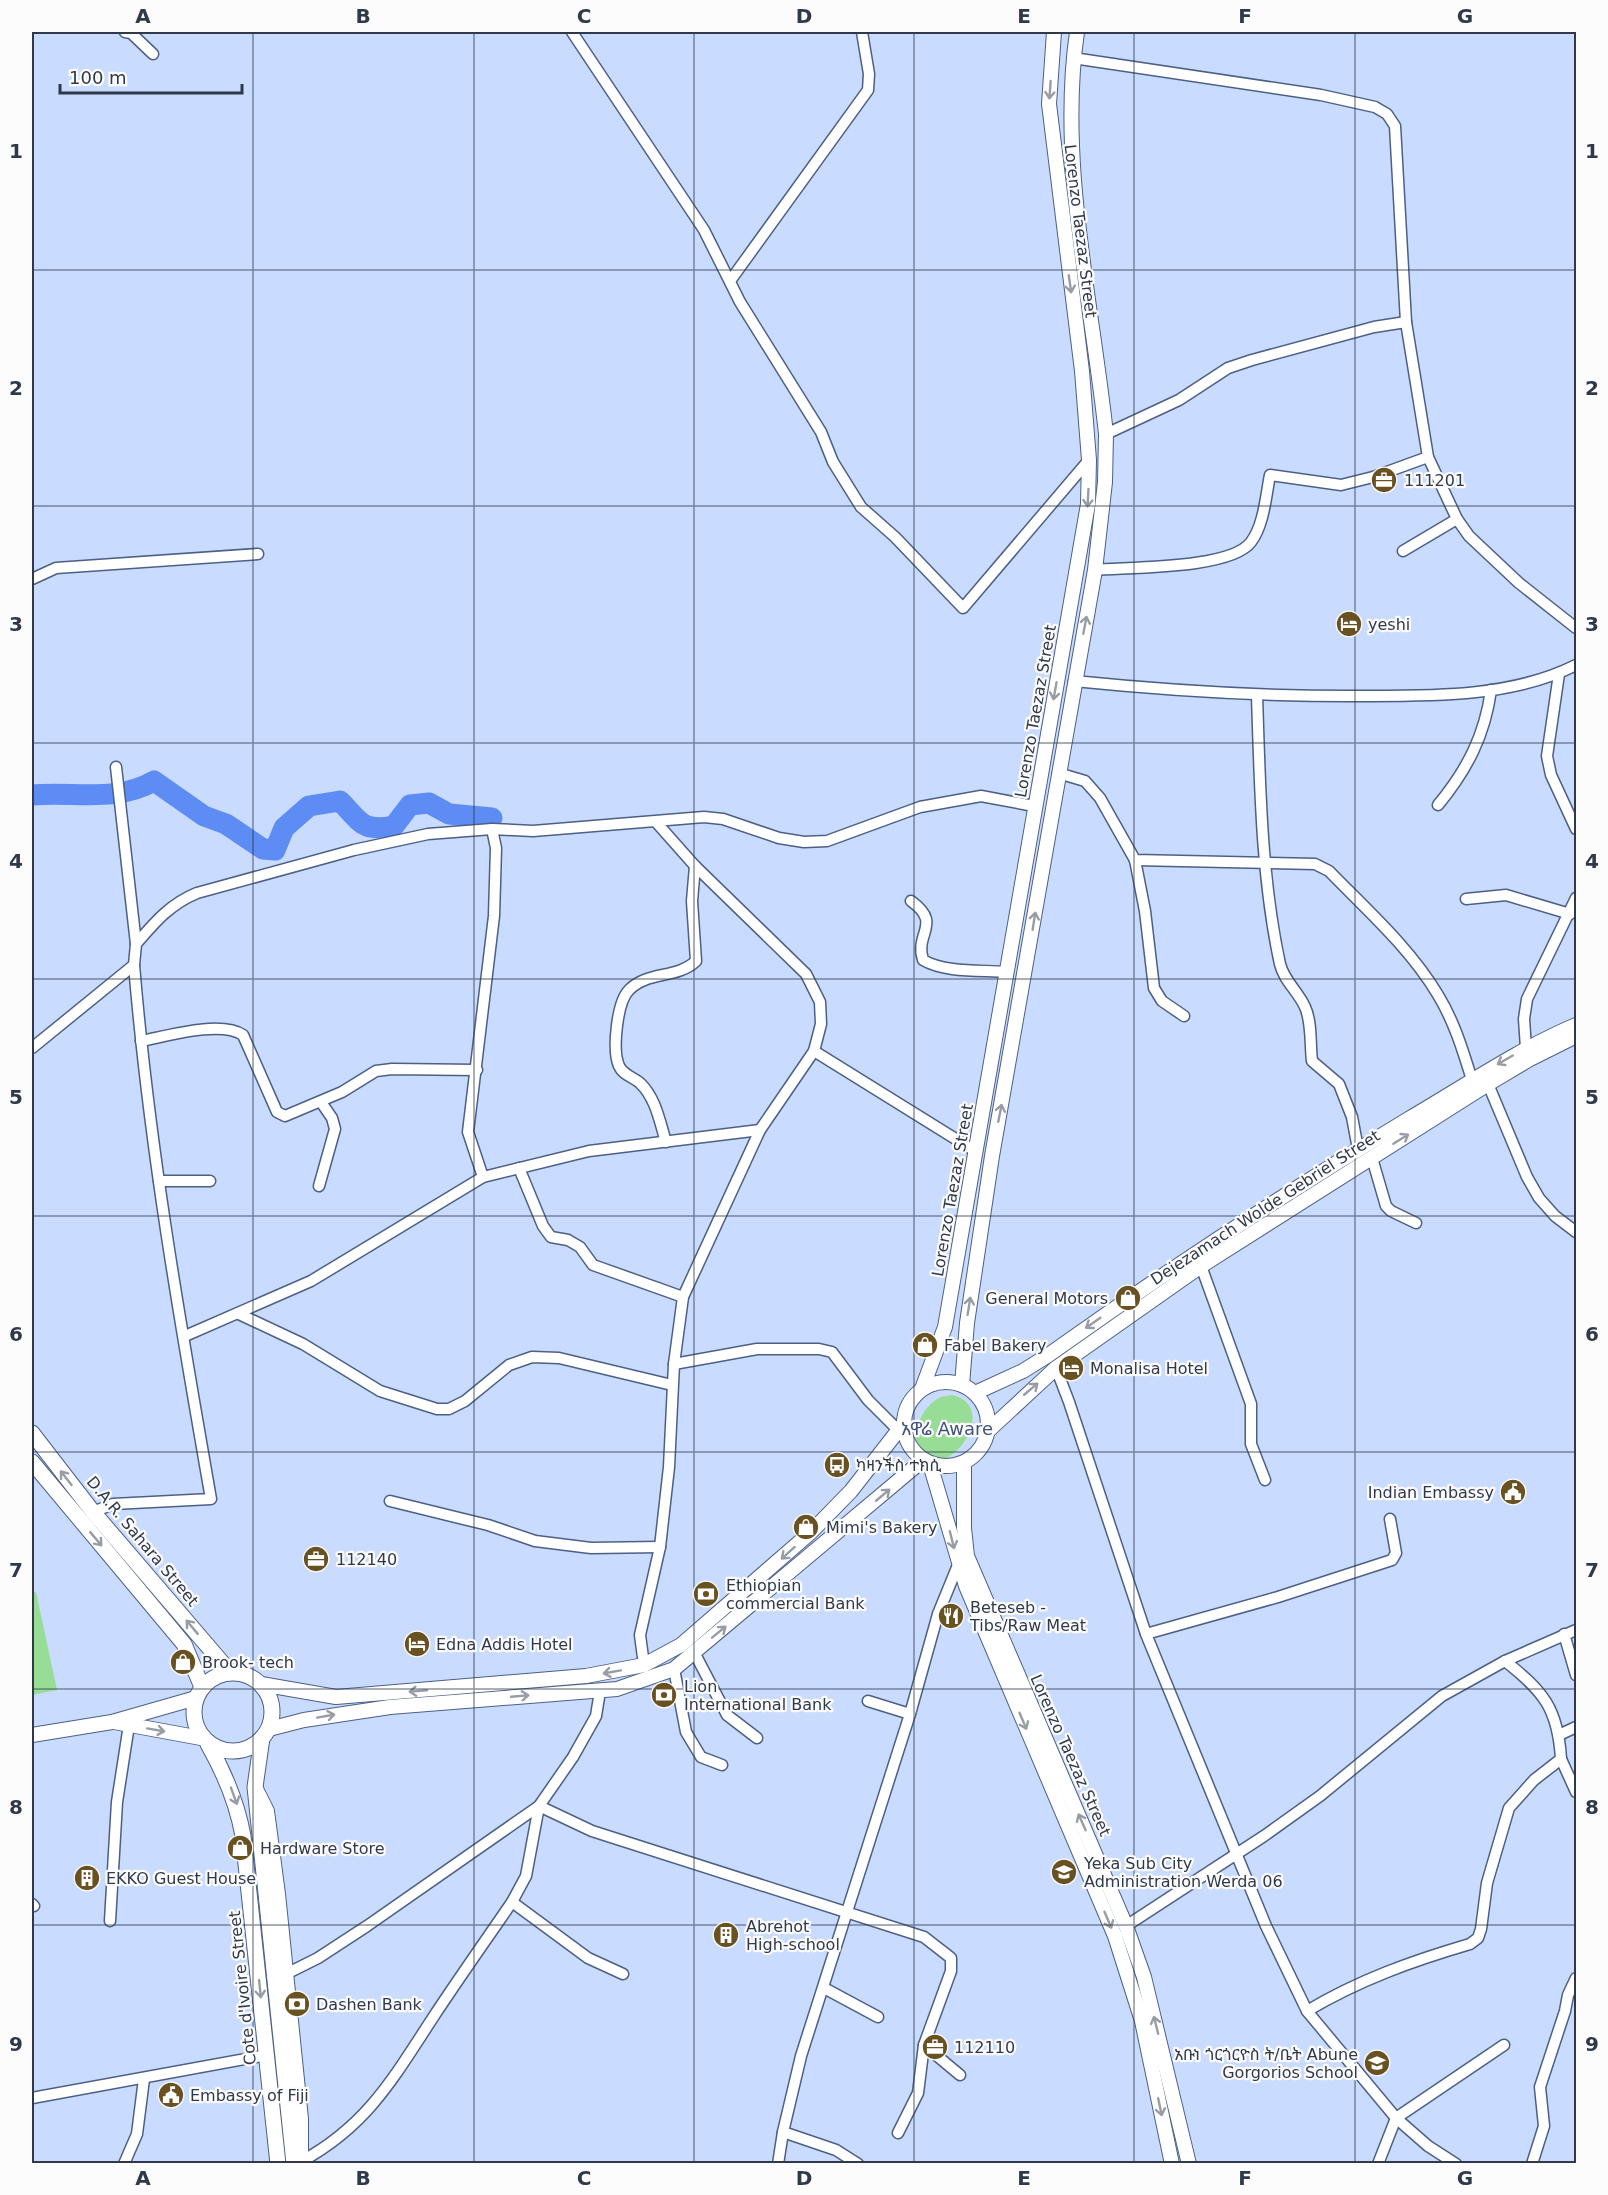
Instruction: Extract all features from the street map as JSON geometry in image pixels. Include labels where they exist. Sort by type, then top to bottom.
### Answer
[{"type":"main road","name":"Lorenzo Taezaz Street","points":[[922,1389],[945,1327],[1088,504],[1089,460],[1082,371],[1049,104],[1054,32]]},
{"type":"main road","name":"Lorenzo Taezaz Street","points":[[962,1385],[967,1323],[990,1167],[1095,570],[1105,482],[1106,434],[1070,138],[1073,58],[1077,32]]},
{"type":"main road","points":[[1024,866],[1042,870]]},
{"type":"main road","name":"Dejezamach Wolde Gebriel Street","points":[[975,1393],[1023,1371],[1047,1356],[1192,1254],[1472,1080],[1526,1048],[1575,1036]]},
{"type":"main road","name":"Dejezamach Wolde Gebriel Street","points":[[988,1430],[1056,1368],[1201,1266],[1488,1084],[1575,1036]]},
{"type":"main road","points":[[32,1735],[112,1722],[199,1693],[218,1675],[230,1672],[245,1674],[261,1684],[336,1697],[586,1676],[644,1665],[681,1645],[810,1533],[852,1491],[901,1426],[906,1410],[922,1389],[941,1382],[962,1385],[975,1393],[983,1404],[988,1430],[980,1449],[964,1463],[953,1467],[926,1462],[912,1450],[901,1426]]},
{"type":"main road","name":"D.A.R. Sahara Street","points":[[32,1433],[93,1512],[230,1672]]},
{"type":"main road","points":[[32,1462],[184,1644],[199,1693],[195,1722],[205,1741]]},
{"type":"main road","points":[[926,1462],[958,1566],[1115,1936],[1142,2021],[1172,2163]]},
{"type":"main road","points":[[112,1722],[205,1741],[229,1751],[241,1751],[266,1734],[304,1720],[390,1707],[600,1691],[627,1686],[674,1669],[926,1462]]},
{"type":"main road","name":"Lorenzo Taezaz Street","points":[[964,1463],[964,1528],[967,1556],[1126,1926],[1146,1987],[1189,2163]]},
{"type":"main road","points":[[261,1684],[272,1705],[266,1734]]},
{"type":"main road","name":"Cote d'Ivoire Street","points":[[266,1734],[255,1787],[299,2163]]},
{"type":"main road","name":"Cote d'Ivoire Street","points":[[205,1741],[226,1776],[238,1807],[278,2163]]},
{"type":"main road","points":[[255,1787],[267,1811],[301,2118],[299,2163]]},
{"type":"main road","points":[[1092,1884],[1106,1877]]},
{"type":"street","points":[[125,32],[131,33],[153,54]]},
{"type":"street","points":[[572,32],[676,183],[704,230],[740,302],[821,432],[833,462],[861,507],[895,537],[963,608],[1089,460]]},
{"type":"street","points":[[730,281],[868,90],[869,74],[862,32]]},
{"type":"street","points":[[1073,58],[1321,95],[1375,107],[1387,114],[1395,126],[1406,322],[1428,457],[1457,519],[1469,536],[1519,583],[1576,628]]},
{"type":"street","points":[[1106,434],[1179,400],[1228,368],[1266,354],[1406,322]]},
{"type":"street","points":[[1095,570],[1216,561],[1239,554],[1252,541],[1258,527],[1270,475],[1341,485],[1372,477],[1428,457]]},
{"type":"street","points":[[1403,551],[1457,519]]},
{"type":"street","points":[[32,579],[56,568],[258,554]]},
{"type":"street","points":[[1074,681],[1257,696],[1420,696],[1491,690],[1558,674],[1576,665]]},
{"type":"street","points":[[1558,674],[1547,756],[1551,775],[1576,829]]},
{"type":"street","points":[[1438,805],[1460,778],[1477,745],[1487,717],[1491,690]]},
{"type":"street","points":[[1257,696],[1260,793],[1273,927],[1281,967],[1285,978],[1306,1009],[1312,1061],[1339,1084],[1345,1096],[1359,1149]]},
{"type":"street","points":[[93,1512],[113,1504],[211,1499],[159,1181],[141,1041],[135,965],[136,944],[116,767]]},
{"type":"street","points":[[1058,773],[1085,781],[1100,798],[1135,860],[1145,911],[1154,988],[1161,1001],[1184,1016]]},
{"type":"street","points":[[136,944],[161,915],[178,900],[364,848],[428,834],[492,829],[533,831],[704,817],[723,819],[779,838],[804,842],[827,841],[920,807],[981,796],[1034,806]]},
{"type":"street","points":[[644,1665],[640,1635],[660,1547],[669,1467],[672,1385],[683,1297],[760,1130],[814,1051],[820,1024],[820,1002],[806,974],[695,866],[656,822]]},
{"type":"street","points":[[483,1177],[468,1132],[477,1070],[495,898],[496,848],[492,829]]},
{"type":"street","points":[[1135,860],[1315,864],[1329,871],[1407,951],[1439,996],[1458,1034],[1472,1080]]},
{"type":"street","points":[[666,1142],[652,1100],[640,1084],[622,1072],[615,1045],[620,1008],[628,991],[641,980],[687,969],[696,961],[692,901],[695,866]]},
{"type":"street","points":[[1466,899],[1506,895],[1570,914]]},
{"type":"street","points":[[1526,1048],[1524,1019],[1527,999],[1576,898]]},
{"type":"street","points":[[911,901],[922,909],[928,925],[921,952],[923,960],[930,964],[949,967],[1006,972]]},
{"type":"street","points":[[32,1048],[135,965]]},
{"type":"street","points":[[141,1041],[216,1028],[234,1029],[243,1035],[277,1112],[285,1116],[321,1102],[376,1071],[392,1069],[477,1070]]},
{"type":"street","points":[[814,1051],[975,1151]]},
{"type":"street","points":[[1488,1084],[1527,1177],[1539,1198],[1555,1216],[1576,1232]]},
{"type":"street","points":[[319,1185],[335,1129],[332,1118],[321,1102]]},
{"type":"street","points":[[185,1336],[311,1281],[483,1177],[589,1151],[760,1130]]},
{"type":"street","points":[[1371,1158],[1386,1206],[1416,1223]]},
{"type":"street","points":[[519,1168],[543,1226],[551,1237],[568,1240],[580,1247],[593,1265],[683,1297]]},
{"type":"street","points":[[159,1181],[210,1181]]},
{"type":"street","points":[[1201,1266],[1251,1404],[1251,1444],[1265,1480]]},
{"type":"street","points":[[239,1314],[303,1344],[380,1391],[436,1409],[449,1409],[465,1401],[509,1365],[532,1357],[559,1358],[672,1385]]},
{"type":"street","points":[[674,1364],[757,1349],[819,1349],[832,1352],[868,1400],[901,1426]]},
{"type":"street","points":[[1056,1368],[1070,1402],[1146,1634],[1266,1926],[1307,2011],[1396,2118],[1428,2146],[1456,2163]]},
{"type":"street","points":[[390,1501],[488,1525],[535,1541],[591,1548],[660,1547]]},
{"type":"street","points":[[1146,1634],[1278,1597],[1392,1560],[1396,1553],[1390,1519]]},
{"type":"street","points":[[778,2163],[801,2056],[910,1714],[938,1614],[958,1566]]},
{"type":"street","points":[[1126,1926],[1320,1796],[1442,1696],[1505,1661],[1576,1630]]},
{"type":"street","points":[[1564,1634],[1576,1675]]},
{"type":"street","points":[[694,1652],[727,1715],[758,1738]]},
{"type":"street","points":[[1505,1661],[1545,1696],[1559,1735],[1562,1759],[1576,1792]]},
{"type":"street","points":[[674,1669],[686,1732],[701,1757],[722,1765]]},
{"type":"street","points":[[286,1974],[318,1958],[357,1933],[539,1806],[573,1757],[596,1716],[600,1691]]},
{"type":"street","points":[[868,1701],[910,1714]]},
{"type":"street","points":[[110,1921],[117,1802],[129,1725]]},
{"type":"street","points":[[1559,1735],[1576,1727]]},
{"type":"street","points":[[1307,2011],[1365,1979],[1412,1961],[1470,1944],[1478,1938],[1487,1883],[1509,1808],[1534,1780],[1562,1759]]},
{"type":"street","points":[[299,2163],[321,2151],[351,2127],[389,2087],[512,1902],[526,1876],[539,1806]]},
{"type":"street","points":[[539,1806],[592,1831],[924,1937],[951,1958],[951,1971],[924,2045],[918,2093],[898,2133]]},
{"type":"street","points":[[512,1902],[588,1958],[623,1974]]},
{"type":"street","points":[[1532,2163],[1544,2126],[1540,2087],[1568,1995],[1576,1978]]},
{"type":"street","points":[[824,1988],[878,2017]]},
{"type":"street","points":[[1378,2163],[1396,2118],[1504,2044]]},
{"type":"street","points":[[924,2045],[960,2075]]},
{"type":"street","points":[[32,2098],[267,2055]]},
{"type":"street","points":[[124,2163],[137,2134],[144,2079]]},
{"type":"street","points":[[783,2132],[837,2150],[858,2163]]},
{"type":"green space","points":[[952,1395],[966,1402],[972,1413],[972,1426],[966,1440],[957,1451],[945,1459],[933,1460],[922,1454],[918,1447],[916,1432],[918,1423],[933,1402],[940,1397]]},
{"type":"green space","points":[[36,1592],[57,1690],[32,1695],[32,1593]]},
{"type":"waterway","points":[[32,795],[110,794],[140,788],[154,781],[204,816],[226,824],[263,849],[275,850],[284,828],[309,806],[340,801],[362,824],[375,828],[394,826],[410,805],[429,803],[449,814],[492,818]]},
{"type":"place","name":"111201","points":[[1384,480]]},
{"type":"place","name":"yeshi","points":[[1349,624]]},
{"type":"place","name":"General Motors","points":[[1128,1298]]},
{"type":"place","name":"Fabel Bakery","points":[[925,1345]]},
{"type":"place","name":"Monalisa Hotel","points":[[1071,1368]]},
{"type":"place","name":"ካዛንችስ ተክሲ","points":[[837,1465]]},
{"type":"place","name":"Indian Embassy","points":[[1513,1492]]},
{"type":"place","name":"Mimi's Bakery","points":[[806,1527]]},
{"type":"place","name":"112140","points":[[316,1559]]},
{"type":"place","name":"Ethiopian commercial Bank","points":[[706,1594]]},
{"type":"place","name":"Beteseb - Tibs/Raw Meat","points":[[951,1616]]},
{"type":"place","name":"Edna Addis Hotel","points":[[417,1644]]},
{"type":"place","name":"Brook- tech","points":[[183,1662]]},
{"type":"place","name":"Lion International Bank","points":[[664,1695]]},
{"type":"place","name":"Hardware Store","points":[[240,1848]]},
{"type":"place","name":"Yeka Sub City Administration Werda 06","points":[[1064,1872]]},
{"type":"place","name":"EKKO Guest House","points":[[87,1878]]},
{"type":"place","name":"Abrehot High-school","points":[[726,1935]]},
{"type":"place","name":"Dashen Bank","points":[[297,2004]]},
{"type":"place","name":"112110","points":[[935,2047]]},
{"type":"place","name":"አቡነ ጎርጎርዮስ ት/ቤት Abune Gorgorios School","points":[[1377,2063]]},
{"type":"place","name":"Embassy of Fiji","points":[[171,2095]]},
{"type":"district","name":"አዋሬ Aware","points":[[947,1429]]}]
